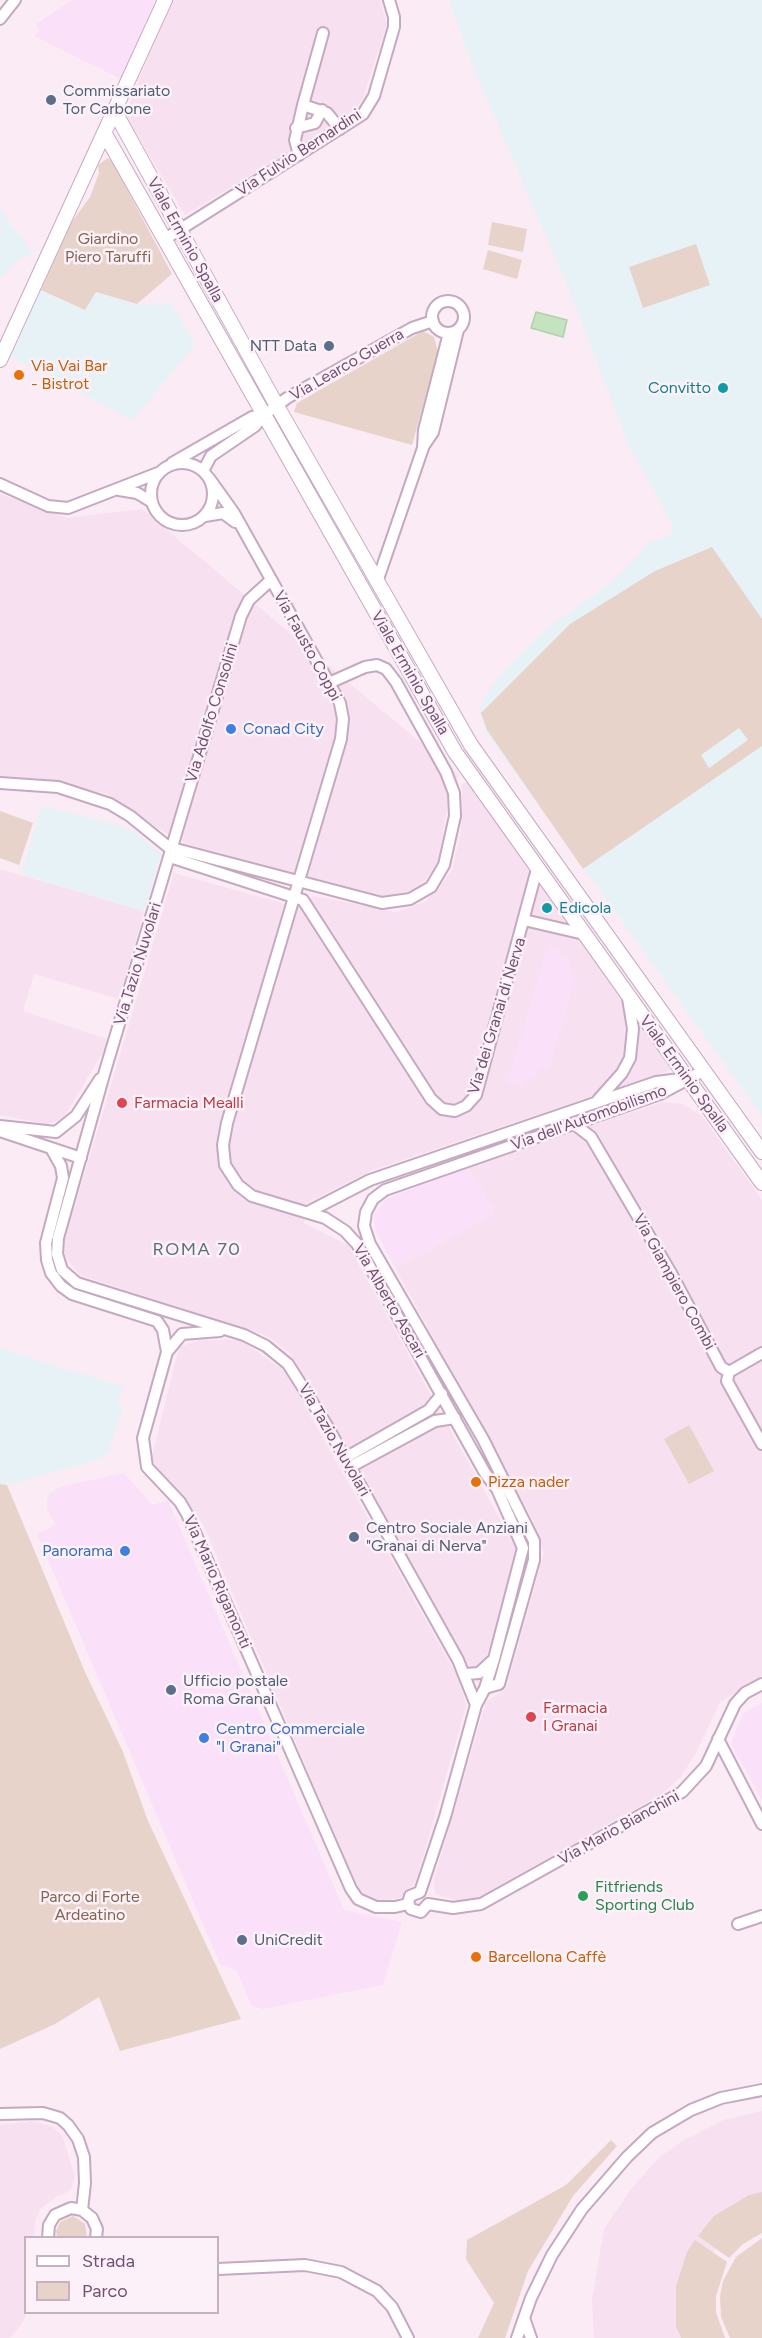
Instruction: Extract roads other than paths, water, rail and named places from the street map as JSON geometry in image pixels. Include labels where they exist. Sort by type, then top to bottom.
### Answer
[{"type":"main road","points":[[0,360],[165,0]]},
{"type":"main road","name":"Viale Erminio Spalla","points":[[115,112],[277,406],[482,761],[762,1152]]},
{"type":"main road","name":"Viale Erminio Spalla","points":[[105,134],[455,752],[762,1183]]},
{"type":"street","points":[[0,19],[15,0]]},
{"type":"street","name":"Via Fulvio Bernardini","points":[[165,239],[363,114],[374,96],[394,27],[394,17],[389,0]]},
{"type":"street","points":[[299,155],[295,140],[296,128],[322,33]]},
{"type":"street","points":[[303,105],[322,110],[331,116],[340,129]]},
{"type":"street","points":[[296,128],[315,123],[322,110]]},
{"type":"street","points":[[370,602],[381,588],[423,447],[424,430],[446,364],[453,332],[464,322],[464,312],[453,301],[438,304],[433,312],[433,321],[440,330],[453,332]]},
{"type":"street","name":"Via Learco Guerra","points":[[206,475],[211,456],[251,429],[264,415],[277,406],[412,328],[433,321]]},
{"type":"street","name":"Via Learco Guerra","points":[[171,464],[250,418],[264,415]]},
{"type":"street","points":[[0,484],[60,509],[83,505],[158,473],[171,464],[188,463],[206,475],[212,499],[202,517],[189,524],[173,524],[159,514],[152,502],[151,486],[158,473]]},
{"type":"street","name":"Via Fausto Coppi","points":[[206,475],[224,498],[248,539],[341,708],[343,732],[295,896]]},
{"type":"street","points":[[118,489],[137,493],[152,502]]},
{"type":"street","name":"Via Fausto Coppi","points":[[202,517],[214,512],[226,514],[248,539]]},
{"type":"street","name":"Via Adolfo Consolini","points":[[171,852],[241,616],[249,600],[271,580]]},
{"type":"street","points":[[171,852],[379,902],[392,903],[415,898],[437,880],[452,830],[456,807],[454,793],[446,772],[388,671],[381,666],[369,666],[329,683]]},
{"type":"street","points":[[0,783],[58,787],[110,804],[130,816],[171,852],[295,896]]},
{"type":"street","name":"Via Tazio Nuvolari","points":[[167,1352],[160,1324],[143,1310],[82,1286],[65,1274],[59,1262],[57,1246],[105,1071],[171,852]]},
{"type":"street","name":"Via dei Granai di Nerva","points":[[295,896],[305,903],[435,1104],[448,1110],[466,1106],[477,1090],[537,869]]},
{"type":"street","name":"Via Alberto Ascari","points":[[295,896],[230,1112],[223,1151],[227,1169],[242,1189],[259,1199],[308,1212],[333,1222],[350,1236],[406,1319],[425,1337],[498,1466],[534,1541],[535,1557],[521,1585],[494,1659]]},
{"type":"street","points":[[524,920],[584,934]]},
{"type":"street","name":"Via dell'Automobilismo","points":[[595,1103],[617,1080],[630,1058],[633,1029],[627,995]]},
{"type":"street","name":"Via Tazio Nuvolari","points":[[0,1126],[56,1132],[76,1116],[105,1071]]},
{"type":"street","points":[[688,1078],[704,1071]]},
{"type":"street","name":"Via dell'Automobilismo","points":[[308,1212],[362,1184],[460,1149],[656,1082],[688,1078]]},
{"type":"street","name":"Via dell'Automobilismo","points":[[380,1193],[465,1161],[660,1094],[688,1078]]},
{"type":"street","points":[[711,1111],[725,1101]]},
{"type":"street","name":"Via Giampiero Combi","points":[[574,1124],[591,1137],[659,1253],[721,1367],[729,1372],[727,1381],[762,1444]]},
{"type":"street","points":[[0,1131],[81,1158]]},
{"type":"street","points":[[460,1149],[465,1161]]},
{"type":"street","points":[[52,1150],[61,1166],[68,1204]]},
{"type":"street","points":[[409,1167],[414,1180]]},
{"type":"street","name":"Via Tazio Nuvolari","points":[[63,1178],[46,1243],[47,1260],[51,1273],[61,1286],[72,1294],[230,1331],[256,1340],[288,1364],[348,1462],[466,1674],[476,1705]]},
{"type":"street","name":"Via Alberto Ascari","points":[[380,1193],[366,1212],[365,1232],[442,1394],[496,1489],[523,1545],[521,1585],[499,1684],[485,1688]]},
{"type":"street","name":"Via Tazio Nuvolari","points":[[167,1352],[175,1340],[188,1332],[230,1331]]},
{"type":"street","name":"Via Mario Rigamonti","points":[[167,1352],[143,1438],[143,1452],[147,1467],[187,1514],[351,1889],[358,1899],[376,1907],[395,1908],[408,1904]]},
{"type":"street","points":[[729,1372],[762,1353]]},
{"type":"street","points":[[348,1462],[429,1410],[442,1394]]},
{"type":"street","points":[[348,1462],[435,1420],[455,1418]]},
{"type":"street","points":[[485,1473],[498,1466]]},
{"type":"street","points":[[420,1892],[427,1896],[428,1904],[425,1910],[418,1912],[411,1910],[408,1904],[410,1896],[420,1892],[445,1817],[476,1705],[485,1688],[494,1659]]},
{"type":"street","points":[[466,1674],[479,1673],[494,1659]]},
{"type":"street","name":"Via Mario Bianchini","points":[[428,1904],[453,1908],[481,1904],[669,1800],[696,1780],[709,1760],[735,1704],[745,1694],[762,1684]]},
{"type":"street","points":[[718,1739],[762,1824]]},
{"type":"street","points":[[738,1924],[762,1916]]},
{"type":"street","points":[[518,2338],[545,2268],[573,2221],[606,2180],[638,2146],[661,2127],[697,2107],[721,2098],[762,2090]]},
{"type":"street","points":[[0,2114],[36,2112],[56,2116],[68,2125],[78,2139],[84,2157],[85,2182],[82,2210]]},
{"type":"street","points":[[48,2236],[49,2225],[55,2215],[71,2208],[82,2210],[95,2223],[96,2236]]},
{"type":"street","points":[[219,2269],[305,2265],[341,2272],[377,2291],[392,2307],[408,2338]]},
{"type":"street","points":[[524,2318],[531,2338]]},
{"type":"place","name":"Commissariato Tor Carbone","points":[[51,100]]},
{"type":"place","name":"NTT Data","points":[[329,346]]},
{"type":"place","name":"Via Vai Bar - Bistrot","points":[[19,375]]},
{"type":"place","name":"Convitto","points":[[723,388]]},
{"type":"place","name":"Conad City","points":[[231,729]]},
{"type":"place","name":"Edicola","points":[[547,908]]},
{"type":"place","name":"Farmacia Mealli","points":[[122,1103]]},
{"type":"place","name":"Pizza nader","points":[[476,1482]]},
{"type":"place","name":"Centro Sociale Anziani \"Granai di Nerva\"","points":[[354,1537]]},
{"type":"place","name":"Panorama","points":[[125,1551]]},
{"type":"place","name":"Ufficio postale Roma Granai","points":[[171,1690]]},
{"type":"place","name":"Farmacia I Granai","points":[[531,1717]]},
{"type":"place","name":"Centro Commerciale \"I Granai\"","points":[[204,1738]]},
{"type":"place","name":"Fitfriends Sporting Club","points":[[583,1896]]},
{"type":"place","name":"UniCredit","points":[[242,1940]]},
{"type":"place","name":"Barcellona Caffè","points":[[476,1957]]},
{"type":"district","name":"ROMA 70","points":[[197,1250]]},
{"type":"park label","name":"Giardino Piero Taruffi","points":[[108,248]]},
{"type":"park label","name":"Parco di Forte Ardeatino","points":[[90,1906]]}]
